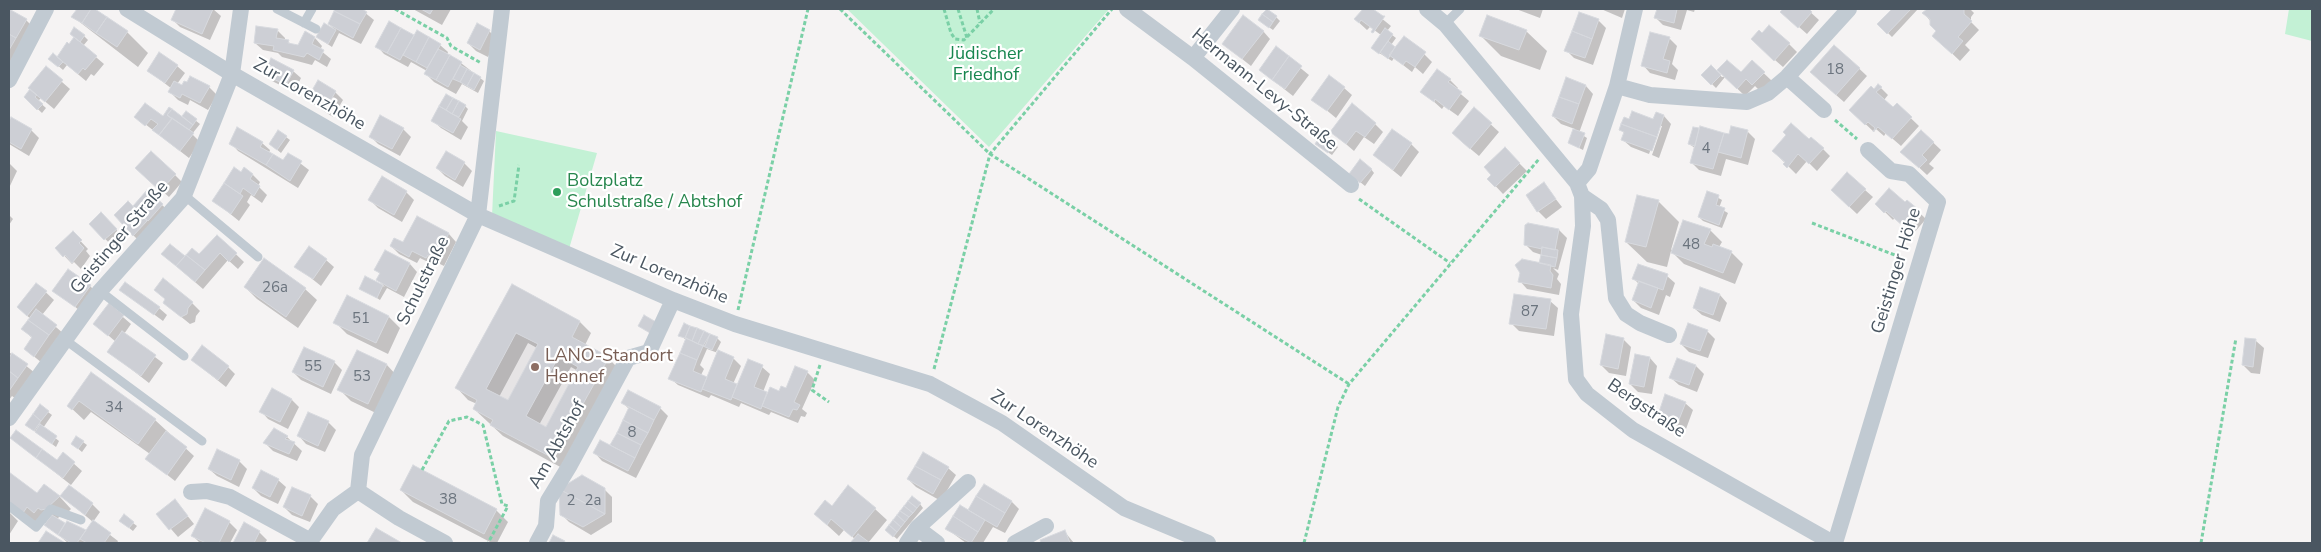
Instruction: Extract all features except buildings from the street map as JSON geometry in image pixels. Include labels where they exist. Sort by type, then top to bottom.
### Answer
[{"type":"street","points":[[9,80],[46,9]]},
{"type":"street","name":"Zur Lorenzhöhe","points":[[126,9],[232,74],[478,212],[673,300],[735,324],[930,384],[1002,423],[1124,508],[1208,543]]},
{"type":"street","name":"Geistinger Straße","points":[[9,418],[100,291],[184,196],[232,74],[241,9]]},
{"type":"street","name":"Schulstraße","points":[[358,491],[362,455],[478,212],[502,9]]},
{"type":"street","name":"Hermann-Levy-Straße","points":[[1127,9],[1193,58],[1351,186]]},
{"type":"street","points":[[1193,58],[1232,9]]},
{"type":"street","points":[[1427,9],[1446,24],[1579,189],[1601,208],[1608,220],[1616,298],[1626,314],[1640,323],[1669,334]]},
{"type":"street","points":[[1579,189],[1589,169],[1617,86],[1635,9]]},
{"type":"street","points":[[1617,86],[1650,95],[1747,102],[1768,93],[1786,77],[1849,9]]},
{"type":"street","points":[[1786,77],[1824,110]]},
{"type":"street","name":"Geistinger Höhe","points":[[1834,543],[1938,202],[1909,174],[1891,171],[1868,150]]},
{"type":"street","name":"Bergstraße","points":[[1579,189],[1584,226],[1571,314],[1576,379],[1587,394],[1633,430],[1834,543]]},
{"type":"street","name":"Am Abtshof","points":[[537,543],[546,526],[548,501],[570,465],[628,358],[649,352],[673,300]]},
{"type":"street","points":[[907,543],[917,528],[968,482]]},
{"type":"street","points":[[191,492],[207,490],[230,497],[310,542],[333,509],[358,491],[427,539],[445,543]]},
{"type":"street","points":[[1015,543],[1046,526]]},
{"type":"street","points":[[917,528],[937,543]]},
{"type":"lane","points":[[277,9],[316,30]]},
{"type":"lane","points":[[304,23],[312,9]]},
{"type":"lane","points":[[1446,24],[1460,9]]},
{"type":"lane","points":[[184,196],[258,257]]},
{"type":"lane","points":[[100,291],[184,356]]},
{"type":"lane","points":[[64,339],[202,441]]},
{"type":"lane","points":[[9,506],[36,527],[51,509],[81,520]]},
{"type":"path","points":[[735,324],[808,9]]},
{"type":"path","points":[[840,9],[990,154],[1349,384]]},
{"type":"path","points":[[944,9],[951,33],[956,39],[967,38],[994,9]]},
{"type":"path","points":[[958,9],[967,38]]},
{"type":"path","points":[[977,9],[980,23]]},
{"type":"path","points":[[930,384],[990,154],[1112,9]]},
{"type":"path","points":[[395,10],[447,38],[451,46],[494,71]]},
{"type":"path","points":[[1824,110],[1868,150]]},
{"type":"path","points":[[1304,543],[1338,407],[1349,384],[1547,149]]},
{"type":"path","points":[[478,212],[514,201],[519,165]]},
{"type":"path","points":[[1351,186],[1354,195],[1369,207],[1450,263]]},
{"type":"path","points":[[1812,223],[1920,265]]},
{"type":"path","points":[[2201,543],[2236,338]]},
{"type":"path","points":[[824,352],[812,390],[829,402]]},
{"type":"path","points":[[422,470],[449,421],[467,417],[482,425],[502,504],[508,506],[488,543]]},
{"type":"shaded area","name":"LANO-Standort Hennef","points":[[512,284],[580,321],[572,337],[609,357],[553,458],[490,425],[493,420],[473,409],[477,400],[455,388]]},
{"type":"green space","name":"Jüdischer Friedhof","points":[[847,9],[1109,9],[989,147]]},
{"type":"green space","points":[[2289,9],[2312,9],[2312,41],[2285,34]]},
{"type":"green space","points":[[496,131],[597,153],[569,249],[492,216]]},
{"type":"place","name":"Bolzplatz Schulstraße / Abtshof","points":[[557,192]]},
{"type":"place","name":"LANO-Standort Hennef","points":[[535,367]]}]
